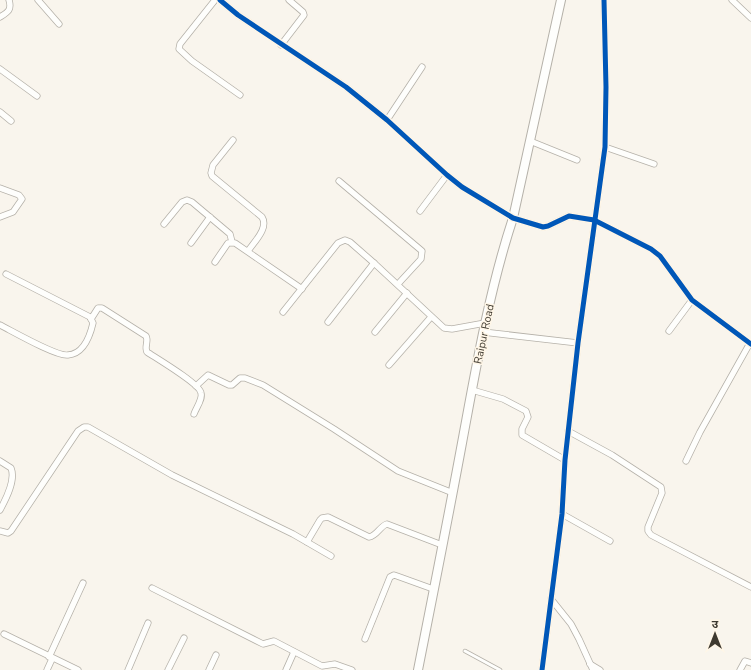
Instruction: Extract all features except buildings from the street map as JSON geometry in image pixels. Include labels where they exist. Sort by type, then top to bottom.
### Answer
[{"type":"main road","name":"Raipur Road","points":[[418,670],[483,332],[513,218],[561,0]]},
{"type":"street","points":[[0,18],[10,10],[11,6],[9,0]]},
{"type":"street","points":[[38,0],[59,24]]},
{"type":"street","points":[[215,0],[180,44],[179,49],[240,95]]},
{"type":"street","points":[[220,0],[238,15],[281,45],[346,87],[387,120],[462,187],[513,218],[543,227],[570,216],[594,220],[656,253],[692,300],[750,343],[700,432],[686,461]]},
{"type":"street","points":[[281,45],[304,15],[302,10],[288,0]]},
{"type":"street","points":[[542,670],[562,514],[565,460],[578,343],[605,147],[606,87],[604,0]]},
{"type":"street","points":[[732,0],[751,18]]},
{"type":"street","points":[[387,120],[422,67]]},
{"type":"street","points":[[0,69],[37,96]]},
{"type":"street","points":[[0,112],[11,120]]},
{"type":"street","points":[[233,140],[213,165],[211,174],[264,220],[264,228],[248,251]]},
{"type":"street","points":[[530,141],[577,160]]},
{"type":"street","points":[[605,147],[654,164]]},
{"type":"street","points":[[420,211],[447,175]]},
{"type":"street","points":[[339,182],[422,251],[421,259],[398,284]]},
{"type":"street","points":[[0,188],[19,195],[22,199],[12,212],[0,217]]},
{"type":"street","points":[[164,224],[185,200],[192,202],[230,234],[232,242]]},
{"type":"street","points":[[191,244],[210,217]]},
{"type":"street","points":[[283,312],[338,243],[343,240],[348,240],[398,284],[440,326],[447,330],[485,323]]},
{"type":"street","points":[[232,242],[248,251],[302,289]]},
{"type":"street","points":[[215,262],[227,245],[232,242]]},
{"type":"street","points":[[328,322],[374,263]]},
{"type":"street","points":[[6,274],[91,319]]},
{"type":"street","points":[[375,332],[407,293]]},
{"type":"street","points":[[669,331],[692,300]]},
{"type":"street","points":[[0,325],[66,356],[75,354],[83,347],[92,326],[91,319],[98,308],[102,308],[146,336],[148,339],[146,348],[147,352],[196,386],[202,396],[194,414]]},
{"type":"street","points":[[389,365],[431,317]]},
{"type":"street","points":[[483,332],[578,343]]},
{"type":"street","points":[[196,386],[208,375],[229,385],[232,385],[240,378],[249,379],[263,385],[398,471],[453,494]]},
{"type":"street","points":[[472,390],[503,399],[526,411],[528,417],[522,429],[522,435],[565,460]]},
{"type":"street","points":[[0,531],[8,533],[11,531],[78,431],[81,428],[88,427],[172,475],[332,556]]},
{"type":"street","points":[[568,431],[612,455],[661,487],[662,493],[648,527],[648,531],[651,535],[751,587]]},
{"type":"street","points":[[0,461],[11,468],[12,471],[10,488],[3,499],[0,510]]},
{"type":"street","points":[[562,514],[610,541]]},
{"type":"street","points":[[307,542],[320,520],[328,517],[352,527],[370,538],[387,524],[442,545]]},
{"type":"street","points":[[365,639],[388,580],[392,576],[397,576],[433,589]]},
{"type":"street","points":[[47,670],[83,583]]},
{"type":"street","points":[[152,588],[263,644],[274,642],[322,666],[335,664],[352,670]]},
{"type":"street","points":[[551,599],[571,624],[593,670]]},
{"type":"street","points":[[128,670],[148,623]]},
{"type":"street","points":[[4,634],[78,670]]},
{"type":"street","points":[[168,670],[184,638]]},
{"type":"street","points":[[286,670],[294,652]]},
{"type":"street","points":[[209,670],[216,655]]},
{"type":"street","points":[[740,670],[745,661],[751,663]]},
{"type":"street","points":[[590,664],[600,670]]},
{"type":"lane","points":[[465,651],[500,670]]},
{"type":"cycle path","points":[[220,0],[238,15],[346,87],[387,120],[462,187],[513,218],[543,227],[569,216],[594,220],[651,249],[660,256],[692,300],[751,344]]},
{"type":"cycle path","points":[[542,670],[562,514],[565,460],[578,343],[605,147],[606,87],[604,0]]}]
